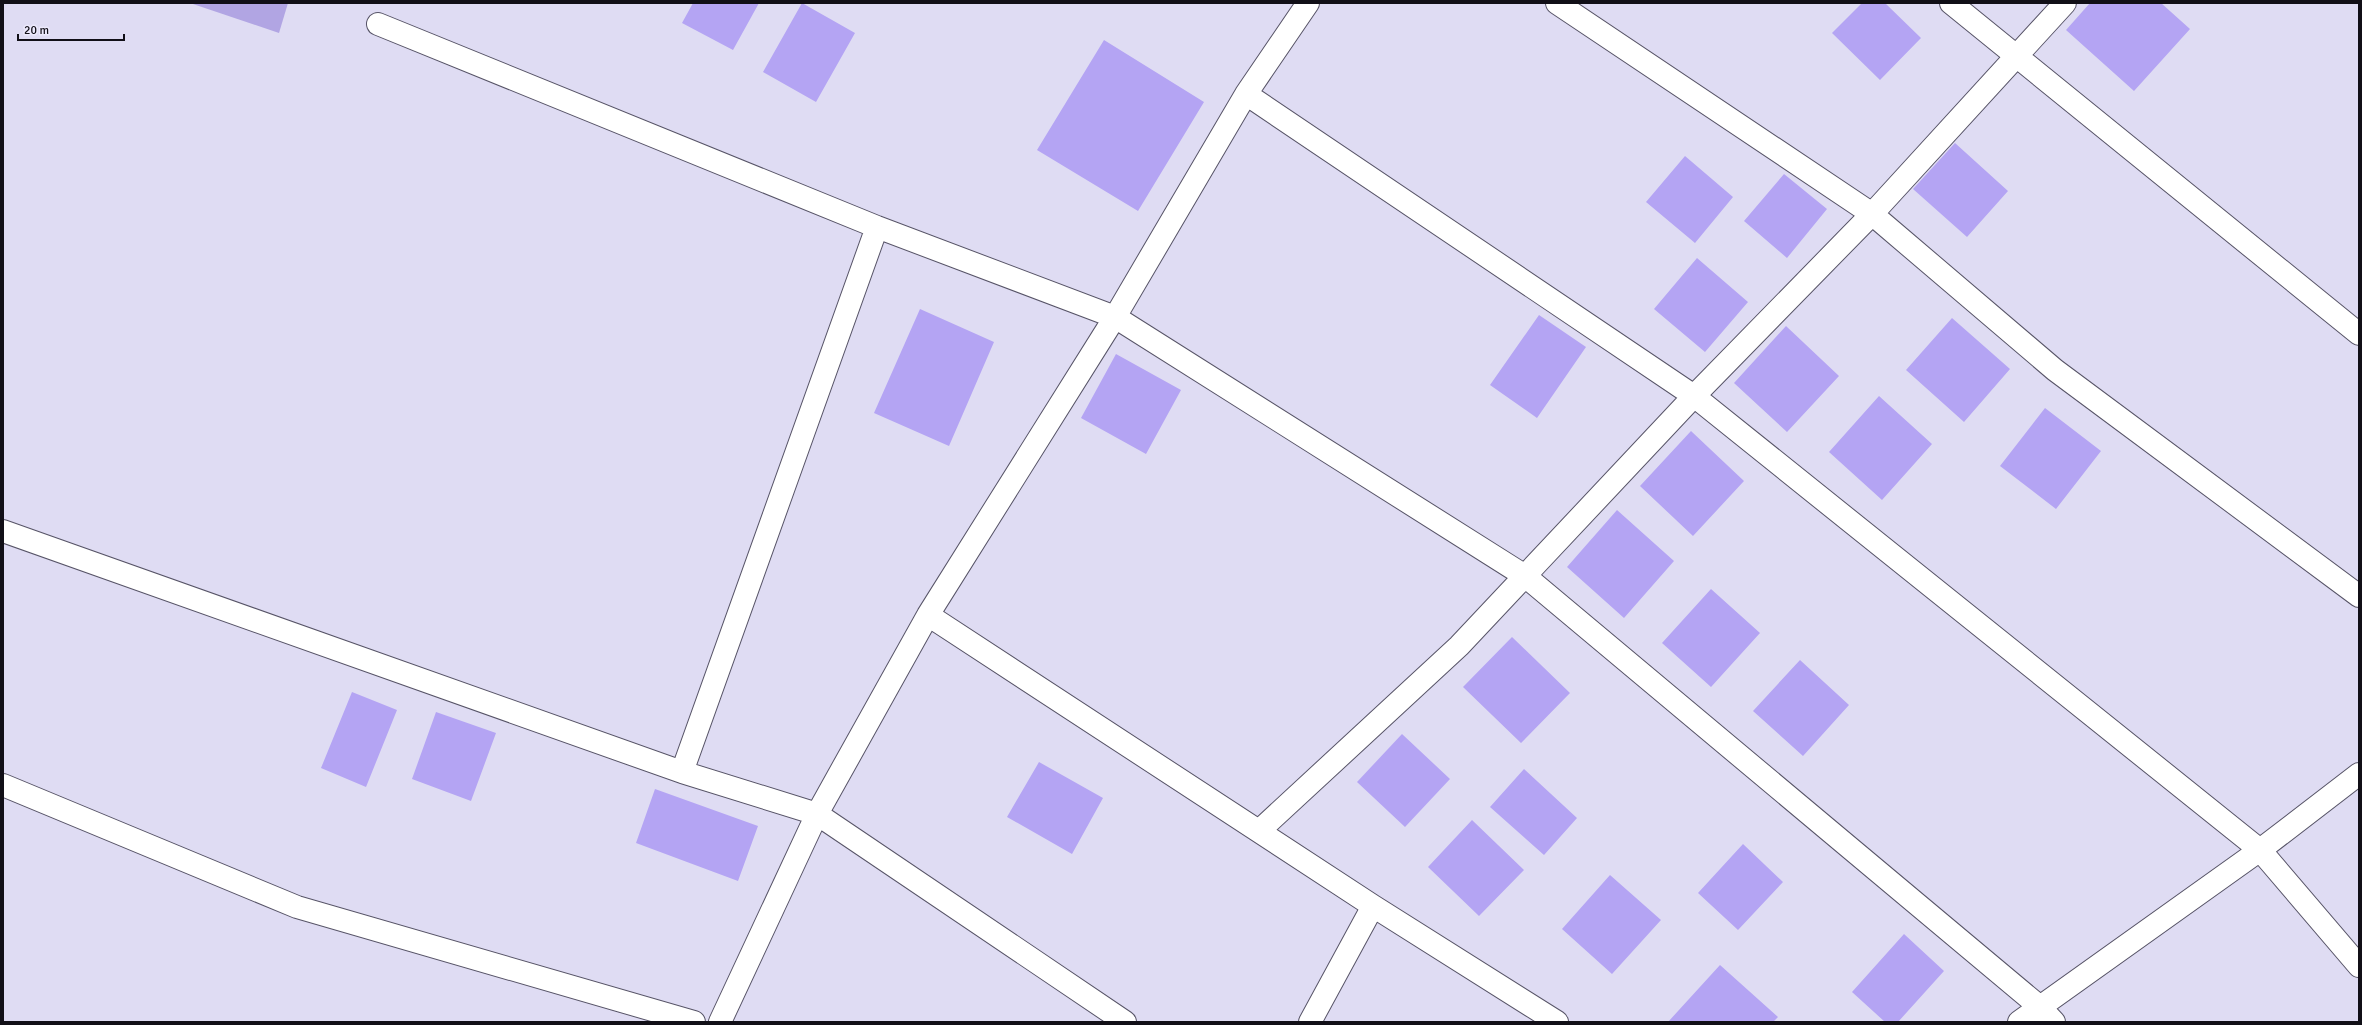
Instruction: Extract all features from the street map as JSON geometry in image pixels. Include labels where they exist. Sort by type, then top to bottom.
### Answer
[{"type":"street","points":[[720,1022],[817,814],[928,615],[1115,317],[1246,94],[1308,3]]},
{"type":"street","points":[[1557,3],[1872,214],[2055,370],[2359,596]]},
{"type":"street","points":[[1951,3],[2016,58],[2359,334]]},
{"type":"street","points":[[1260,830],[1459,646],[1694,396],[1872,214],[2066,3]]},
{"type":"street","points":[[378,24],[877,227],[1115,317],[1525,576],[2047,1015]]},
{"type":"street","points":[[1246,94],[1694,396],[2260,850],[2359,966]]},
{"type":"street","points":[[682,772],[877,227]]},
{"type":"street","points":[[3,531],[682,772],[817,814],[1125,1022]]},
{"type":"street","points":[[928,615],[1260,830],[1373,906],[1557,1022]]},
{"type":"street","points":[[2019,1022],[2047,1015],[2359,774]]},
{"type":"street","points":[[3,785],[297,907],[694,1022]]},
{"type":"street","points":[[1310,1022],[1373,906]]},
{"type":"shaded area","points":[[190,3],[288,3],[279,33]]},
{"type":"building","points":[[693,3],[759,3],[733,50],[682,23]]},
{"type":"building","points":[[802,3],[855,33],[816,102],[763,72]]},
{"type":"building","points":[[1862,3],[1885,3],[1921,38],[1880,80],[1832,33]]},
{"type":"building","points":[[2090,3],[2161,3],[2190,29],[2134,91],[2066,30]]},
{"type":"building","points":[[1104,40],[1204,102],[1138,211],[1037,150]]},
{"type":"building","points":[[1955,143],[2008,191],[1967,237],[1913,189]]},
{"type":"building","points":[[1685,156],[1733,197],[1695,243],[1646,202]]},
{"type":"building","points":[[1784,174],[1827,209],[1787,258],[1744,221]]},
{"type":"building","points":[[1697,258],[1748,302],[1705,352],[1654,309]]},
{"type":"building","points":[[920,309],[994,342],[949,446],[874,413]]},
{"type":"building","points":[[1539,315],[1586,347],[1537,418],[1490,385]]},
{"type":"building","points":[[1952,318],[2010,369],[1964,422],[1906,370]]},
{"type":"building","points":[[1786,326],[1839,376],[1787,432],[1734,383]]},
{"type":"building","points":[[1116,354],[1181,390],[1146,454],[1081,418]]},
{"type":"building","points":[[1879,396],[1932,444],[1882,500],[1829,452]]},
{"type":"building","points":[[2045,408],[2101,451],[2056,509],[2000,466]]},
{"type":"building","points":[[1691,431],[1744,481],[1693,536],[1640,486]]},
{"type":"building","points":[[1617,510],[1674,561],[1624,618],[1567,567]]},
{"type":"building","points":[[1711,589],[1760,633],[1711,687],[1662,643]]},
{"type":"building","points":[[1512,637],[1570,693],[1521,743],[1463,687]]},
{"type":"building","points":[[1800,660],[1849,705],[1803,756],[1753,711]]},
{"type":"building","points":[[352,692],[397,710],[366,787],[321,768]]},
{"type":"building","points":[[436,712],[496,733],[471,801],[412,779]]},
{"type":"building","points":[[1402,734],[1450,779],[1405,827],[1357,782]]},
{"type":"building","points":[[1039,762],[1103,798],[1072,854],[1007,817]]},
{"type":"building","points":[[1524,769],[1577,818],[1544,855],[1490,807]]},
{"type":"building","points":[[655,789],[758,826],[738,881],[636,843]]},
{"type":"building","points":[[1472,820],[1524,870],[1479,916],[1428,867]]},
{"type":"building","points":[[1743,844],[1783,882],[1738,930],[1698,893]]},
{"type":"building","points":[[1610,875],[1661,920],[1612,974],[1562,929]]},
{"type":"building","points":[[1904,934],[1944,971],[1898,1022],[1885,1022],[1852,992]]},
{"type":"building","points":[[1720,965],[1778,1017],[1773,1022],[1668,1022]]}]
